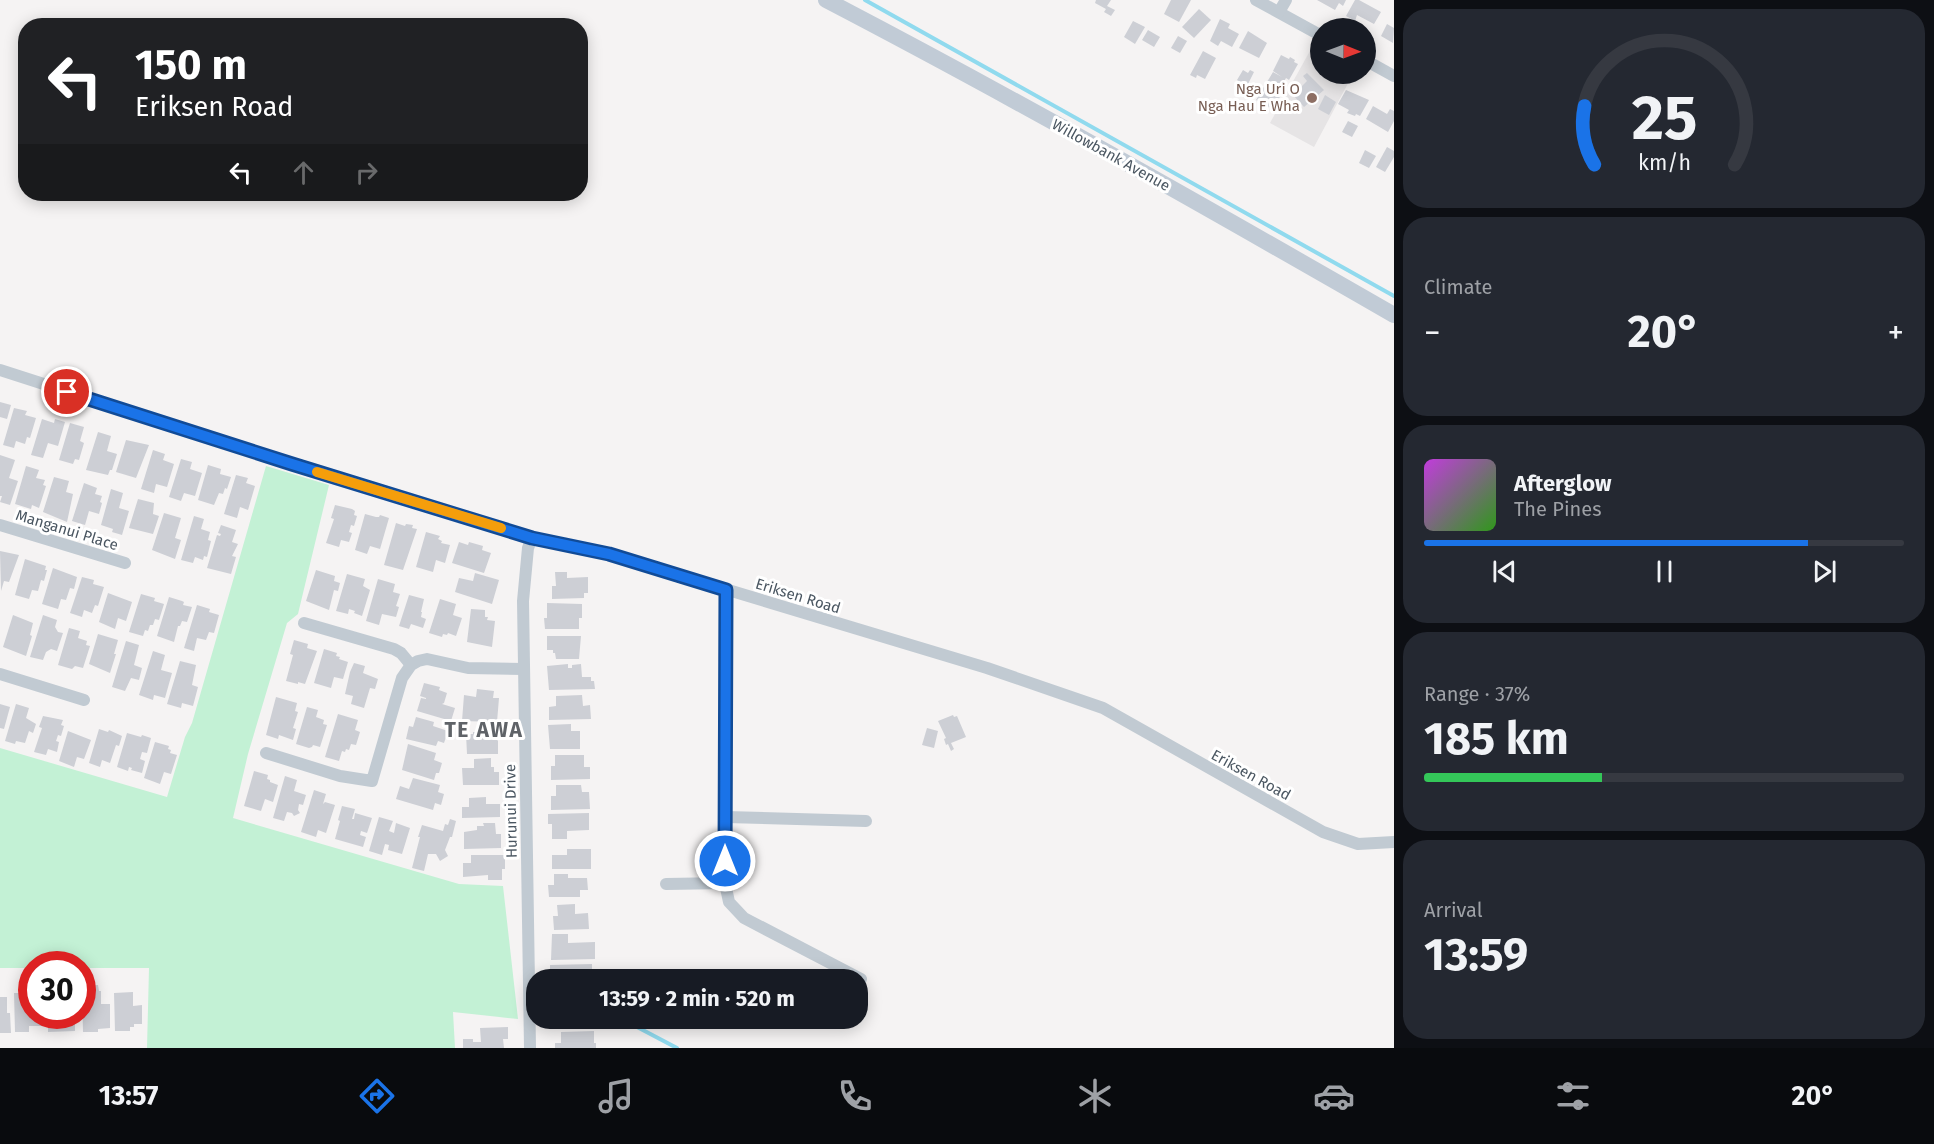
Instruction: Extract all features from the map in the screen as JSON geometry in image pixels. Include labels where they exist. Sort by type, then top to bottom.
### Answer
[{"type":"main road","name":"Willowbank Avenue","points":[[826,0],[909,43],[1220,215],[1394,315]]},
{"type":"street","points":[[1256,0],[1310,29]]},
{"type":"street","points":[[1279,12],[1286,0]]},
{"type":"street","points":[[1376,66],[1394,76]]},
{"type":"street","name":"Eriksen Road","points":[[0,370],[532,538],[609,554],[987,668],[1103,708],[1323,832],[1358,844],[1394,842]]},
{"type":"street","name":"Manganui Place","points":[[0,525],[125,563]]},
{"type":"street","name":"Hurunui Drive","points":[[530,1048],[524,577],[528,548],[532,538]]},
{"type":"street","points":[[726,590],[725,883],[729,902],[744,918],[840,969]]},
{"type":"street","points":[[304,622],[394,649],[411,665]]},
{"type":"street","points":[[266,753],[340,776],[372,781],[402,678],[411,665],[427,659],[468,668],[524,669]]},
{"type":"street","points":[[0,674],[84,700]]},
{"type":"street","points":[[726,817],[866,821]]},
{"type":"street","points":[[666,884],[725,883]]},
{"type":"shaded area","name":"Nga Uri O Nga Hau E Wha","points":[[1310,51],[1310,84],[1348,84],[1314,147],[1270,123]]},
{"type":"green space","points":[[266,466],[329,485],[298,614],[287,623],[248,754],[233,818],[459,884],[503,886],[518,1019],[453,1012],[455,1048],[147,1048],[149,968],[96,968],[96,951],[18,951],[18,968],[0,968],[0,748],[167,797],[185,737],[192,723]]},
{"type":"building","points":[[1096,0],[1111,0],[1107,6],[1115,10],[1111,16],[1104,12],[1106,9],[1095,3]]},
{"type":"building","points":[[1171,0],[1191,0],[1179,22],[1164,14]]},
{"type":"building","points":[[1317,0],[1346,0],[1343,6],[1339,3],[1335,10]]},
{"type":"building","points":[[1355,0],[1381,12],[1376,21],[1376,18],[1363,18],[1357,15],[1356,18],[1346,16]]},
{"type":"building","points":[[1199,9],[1211,20],[1194,38],[1182,27]]},
{"type":"building","points":[[1220,19],[1230,24],[1228,28],[1239,34],[1232,47],[1221,41],[1218,46],[1210,41]]},
{"type":"building","points":[[1133,21],[1145,27],[1135,44],[1124,37]]},
{"type":"building","points":[[1387,24],[1394,28],[1393,43],[1381,36]]},
{"type":"building","points":[[1148,30],[1160,37],[1154,47],[1142,40]]},
{"type":"building","points":[[1248,31],[1267,43],[1259,58],[1239,48]]},
{"type":"building","points":[[1178,36],[1187,41],[1180,53],[1171,48]]},
{"type":"building","points":[[1203,51],[1216,58],[1205,79],[1197,75],[1196,78],[1190,75]]},
{"type":"building","points":[[1281,55],[1289,59],[1290,57],[1298,64],[1289,80],[1286,78],[1279,91],[1278,96],[1280,97],[1271,108],[1256,100],[1273,72],[1282,77],[1273,71]]},
{"type":"building","points":[[1243,70],[1248,73],[1250,70],[1254,72],[1247,86],[1237,80]]},
{"type":"building","points":[[1307,73],[1310,76],[1310,84],[1318,84],[1324,90],[1304,107],[1293,95],[1307,81],[1303,76]]},
{"type":"building","points":[[1346,90],[1369,100],[1360,116],[1347,113],[1349,110],[1338,104]]},
{"type":"building","points":[[1325,95],[1336,102],[1329,115],[1318,109]]},
{"type":"building","points":[[1373,106],[1387,114],[1390,109],[1394,111],[1394,121],[1388,132],[1366,119]]},
{"type":"building","points":[[1348,121],[1358,126],[1352,137],[1342,132]]},
{"type":"building","points":[[1387,147],[1394,151],[1394,157],[1385,172],[1376,167]]},
{"type":"building","points":[[1365,150],[1376,156],[1369,168],[1359,163]]},
{"type":"building","points":[[0,402],[11,405],[7,419],[0,417]]},
{"type":"building","points":[[14,408],[27,411],[25,415],[36,418],[30,438],[27,437],[25,444],[16,441],[14,448],[3,445]]},
{"type":"building","points":[[42,419],[54,423],[55,419],[65,422],[58,446],[48,443],[43,458],[31,455]]},
{"type":"building","points":[[70,423],[84,427],[80,441],[84,443],[79,460],[75,459],[73,464],[59,460]]},
{"type":"building","points":[[98,432],[111,436],[107,451],[117,454],[108,475],[86,470]]},
{"type":"building","points":[[126,440],[149,445],[136,478],[116,472]]},
{"type":"building","points":[[153,450],[165,454],[163,460],[174,464],[167,487],[156,484],[154,493],[141,489]]},
{"type":"building","points":[[0,455],[15,460],[9,478],[18,481],[10,505],[0,502],[2,496],[0,496]]},
{"type":"building","points":[[181,459],[192,462],[190,469],[202,473],[195,496],[184,493],[181,501],[169,497]]},
{"type":"building","points":[[208,465],[221,469],[220,474],[231,477],[227,489],[225,488],[223,494],[219,493],[214,505],[198,500]]},
{"type":"building","points":[[26,466],[39,470],[36,478],[45,480],[43,485],[46,486],[39,508],[32,505],[31,509],[15,504]]},
{"type":"building","points":[[236,475],[248,478],[246,483],[255,486],[248,510],[240,507],[237,518],[224,514]]},
{"type":"building","points":[[54,477],[69,481],[66,492],[73,494],[67,522],[43,512]]},
{"type":"building","points":[[84,483],[97,488],[95,494],[102,496],[99,514],[89,511],[85,525],[72,521]]},
{"type":"building","points":[[111,489],[123,493],[119,508],[129,511],[122,535],[101,525]]},
{"type":"building","points":[[138,499],[154,503],[153,514],[159,516],[153,534],[129,528]]},
{"type":"building","points":[[335,505],[352,509],[355,511],[354,515],[357,516],[354,526],[351,525],[349,532],[352,533],[349,542],[341,540],[339,547],[326,543],[334,519],[331,518]]},
{"type":"building","points":[[164,513],[181,518],[175,538],[181,540],[175,559],[152,550]]},
{"type":"building","points":[[365,514],[389,518],[380,549],[370,546],[367,554],[355,550]]},
{"type":"building","points":[[194,516],[204,519],[201,529],[210,532],[208,540],[211,541],[207,557],[204,556],[203,560],[195,557],[193,563],[181,560]]},
{"type":"building","points":[[396,523],[405,526],[406,524],[413,525],[412,528],[417,529],[403,570],[384,565]]},
{"type":"building","points":[[221,525],[236,530],[232,542],[238,544],[232,556],[236,557],[231,574],[207,568],[217,535],[221,534],[218,533]]},
{"type":"building","points":[[426,532],[440,536],[438,539],[442,541],[441,543],[450,545],[445,563],[436,560],[433,572],[416,567]]},
{"type":"building","points":[[459,542],[483,546],[482,550],[491,553],[484,573],[452,563]]},
{"type":"building","points":[[0,551],[19,555],[9,582],[4,581],[1,591]]},
{"type":"building","points":[[25,559],[46,566],[45,570],[47,570],[38,591],[32,590],[29,599],[15,595]]},
{"type":"building","points":[[53,568],[77,577],[74,589],[70,588],[66,600],[61,599],[58,609],[42,604]]},
{"type":"building","points":[[316,570],[335,576],[334,581],[340,583],[338,591],[334,590],[329,610],[306,601]]},
{"type":"building","points":[[555,572],[567,572],[567,578],[588,577],[588,593],[584,593],[584,598],[552,599],[552,586],[556,586]]},
{"type":"building","points":[[475,573],[499,580],[492,604],[455,592],[459,578],[473,581]]},
{"type":"building","points":[[347,574],[365,579],[363,586],[370,590],[362,616],[349,609],[348,614],[336,611]]},
{"type":"building","points":[[82,577],[94,580],[93,584],[104,587],[98,606],[95,605],[92,613],[84,610],[82,617],[70,613]]},
{"type":"building","points":[[378,579],[395,584],[393,592],[400,594],[396,606],[399,607],[396,617],[382,614],[379,625],[366,621]]},
{"type":"building","points":[[108,593],[132,602],[126,621],[118,618],[115,629],[99,622]]},
{"type":"building","points":[[141,594],[155,598],[154,601],[164,604],[159,620],[155,619],[148,631],[145,630],[143,636],[129,632]]},
{"type":"building","points":[[409,595],[424,599],[421,617],[426,619],[423,628],[411,624],[409,629],[399,626]]},
{"type":"building","points":[[169,597],[192,607],[187,622],[182,621],[178,626],[174,642],[157,636]]},
{"type":"building","points":[[440,599],[456,604],[453,615],[462,618],[456,636],[448,633],[443,634],[442,637],[429,633]]},
{"type":"building","points":[[547,603],[582,604],[579,629],[545,629],[544,618],[547,618]]},
{"type":"building","points":[[197,605],[219,615],[214,633],[209,632],[206,640],[197,638],[194,651],[184,648]]},
{"type":"building","points":[[471,609],[485,610],[487,620],[495,621],[492,647],[467,642]]},
{"type":"building","points":[[13,615],[33,623],[26,656],[3,647]]},
{"type":"building","points":[[43,615],[57,620],[55,627],[58,632],[63,633],[57,651],[51,649],[46,652],[43,660],[30,657]]},
{"type":"building","points":[[69,628],[80,631],[78,638],[87,641],[86,645],[90,646],[83,668],[75,666],[72,669],[58,665]]},
{"type":"building","points":[[98,634],[118,640],[110,673],[89,664]]},
{"type":"building","points":[[547,636],[581,636],[579,659],[556,659],[553,650],[547,650]]},
{"type":"building","points":[[294,640],[308,644],[307,648],[317,651],[305,684],[286,681],[293,655],[290,654]]},
{"type":"building","points":[[126,641],[139,645],[134,665],[142,668],[139,680],[131,678],[125,691],[112,687]]},
{"type":"building","points":[[324,649],[337,653],[336,656],[340,657],[339,659],[348,662],[343,679],[334,677],[331,688],[314,683]]},
{"type":"building","points":[[153,651],[165,655],[161,670],[172,673],[165,698],[154,695],[153,700],[139,695]]},
{"type":"building","points":[[180,661],[196,665],[192,685],[198,687],[193,706],[182,703],[181,708],[167,704]]},
{"type":"building","points":[[354,663],[365,666],[363,673],[378,679],[375,689],[370,688],[364,708],[351,704],[353,696],[345,694]]},
{"type":"building","points":[[568,664],[568,668],[572,668],[572,665],[581,664],[582,677],[591,677],[595,689],[549,690],[547,666]]},
{"type":"building","points":[[424,683],[440,687],[439,690],[447,693],[442,704],[455,708],[451,721],[417,711],[421,698],[426,699],[420,696]]},
{"type":"building","points":[[477,689],[494,691],[493,698],[499,698],[497,722],[462,721],[464,695],[476,697]]},
{"type":"building","points":[[582,695],[583,706],[590,705],[591,719],[549,720],[549,707],[556,706],[556,696]]},
{"type":"building","points":[[276,697],[297,703],[295,711],[298,712],[293,728],[296,729],[293,740],[279,735],[278,739],[266,735]]},
{"type":"building","points":[[0,704],[10,707],[4,729],[0,728]]},
{"type":"building","points":[[16,704],[29,708],[26,718],[36,724],[33,733],[29,731],[25,743],[16,741],[15,744],[5,741]]},
{"type":"building","points":[[307,707],[318,710],[316,717],[324,720],[323,724],[327,725],[320,747],[313,745],[309,748],[296,744]]},
{"type":"building","points":[[338,714],[358,720],[355,730],[360,732],[356,745],[351,744],[349,750],[342,751],[339,761],[325,757]]},
{"type":"building","points":[[953,715],[957,716],[966,737],[951,743],[954,749],[951,751],[948,744],[946,745],[944,739],[946,738],[938,721]]},
{"type":"building","points":[[43,716],[63,720],[61,725],[64,726],[61,736],[58,735],[56,741],[59,742],[57,752],[48,749],[46,755],[34,752],[42,728],[39,727]]},
{"type":"building","points":[[416,717],[434,722],[433,726],[448,731],[444,743],[438,741],[436,746],[406,739],[409,726],[413,727]]},
{"type":"building","points":[[571,724],[571,731],[580,731],[580,749],[550,749],[548,725]]},
{"type":"building","points":[[927,728],[938,731],[934,748],[922,745]]},
{"type":"building","points":[[99,729],[108,732],[109,730],[122,736],[119,746],[116,745],[110,763],[102,760],[100,767],[89,763]]},
{"type":"building","points":[[478,730],[495,730],[498,754],[467,754],[466,734],[473,734]]},
{"type":"building","points":[[68,731],[91,740],[84,759],[77,757],[74,767],[59,761]]},
{"type":"building","points":[[127,733],[151,738],[147,753],[142,752],[140,759],[145,761],[142,773],[131,770],[132,768],[129,767],[128,771],[117,767]]},
{"type":"building","points":[[155,742],[169,746],[170,753],[177,755],[171,774],[164,772],[160,784],[144,778]]},
{"type":"building","points":[[408,744],[436,753],[434,760],[442,763],[434,780],[402,770]]},
{"type":"building","points":[[555,755],[584,755],[584,767],[590,767],[590,779],[551,780],[551,766],[555,766]]},
{"type":"building","points":[[491,758],[491,767],[494,767],[494,772],[499,772],[499,785],[463,785],[462,768],[474,768],[474,759]]},
{"type":"building","points":[[254,771],[268,775],[267,779],[270,782],[278,785],[273,802],[265,799],[261,811],[244,806]]},
{"type":"building","points":[[285,776],[297,780],[294,791],[306,795],[303,805],[299,804],[300,813],[294,816],[287,812],[284,821],[273,818]]},
{"type":"building","points":[[413,778],[440,785],[438,792],[444,794],[441,805],[435,803],[433,810],[396,799],[400,786],[409,789]]},
{"type":"building","points":[[556,785],[581,785],[582,792],[589,792],[590,809],[551,810],[551,796],[556,796]]},
{"type":"building","points":[[314,790],[326,794],[323,804],[325,802],[335,805],[326,833],[318,830],[316,837],[301,832]]},
{"type":"building","points":[[486,797],[486,804],[500,804],[500,817],[462,818],[462,807],[469,807],[469,798]]},
{"type":"building","points":[[342,806],[355,809],[352,819],[355,813],[372,818],[367,833],[361,831],[360,835],[366,837],[363,847],[335,839]]},
{"type":"building","points":[[589,813],[589,830],[567,831],[567,839],[552,839],[552,824],[548,824],[548,814]]},
{"type":"building","points":[[379,817],[393,821],[389,831],[394,833],[396,823],[410,828],[402,854],[388,850],[389,845],[385,844],[382,855],[369,851]]},
{"type":"building","points":[[450,819],[456,821],[452,837],[445,850],[448,856],[440,861],[436,854],[428,854],[424,871],[412,868],[422,825],[443,831]]},
{"type":"building","points":[[483,823],[495,823],[496,834],[501,834],[501,848],[464,849],[464,832],[477,830],[477,826],[484,826]]},
{"type":"building","points":[[567,849],[591,849],[591,869],[552,869],[552,855],[567,855]]},
{"type":"building","points":[[471,855],[505,855],[502,880],[488,880],[488,875],[463,877],[463,863],[471,863]]},
{"type":"building","points":[[554,874],[568,874],[568,878],[587,878],[588,890],[580,890],[580,897],[549,897],[548,885],[554,885]]},
{"type":"building","points":[[575,904],[575,914],[588,913],[589,929],[554,930],[553,916],[558,916],[557,905]]},
{"type":"building","points":[[552,934],[568,934],[568,943],[595,942],[595,959],[551,960]]},
{"type":"building","points":[[592,964],[592,969],[550,969],[550,965]]},
{"type":"building","points":[[96,985],[101,991],[101,1004],[110,1004],[110,1028],[98,1029],[98,1032],[83,1032],[83,1029],[96,1029]]},
{"type":"building","points":[[133,992],[133,1006],[142,1005],[142,1024],[134,1024],[134,1027],[130,1027],[130,1031],[115,1031],[114,993]]},
{"type":"building","points":[[14,993],[18,993],[18,1029],[29,1029],[29,1032],[15,1032]]},
{"type":"building","points":[[0,997],[7,997],[11,1033],[0,1033]]},
{"type":"building","points":[[508,1027],[508,1039],[503,1039],[504,1048],[463,1048],[463,1039],[481,1042],[480,1028]]},
{"type":"building","points":[[48,1029],[75,1029],[75,1031],[48,1032]]},
{"type":"building","points":[[594,1031],[596,1048],[555,1048],[555,1043],[561,1043],[561,1032]]},
{"type":"waterway","points":[[865,0],[1394,296]]},
{"type":"waterway","points":[[641,1029],[677,1048]]},
{"type":"slow traffic","points":[[317,472],[501,528]]},
{"type":"place","name":"Nga Uri O Nga Hau E Wha","points":[[1312,98]]},
{"type":"district","name":"TE AWA","points":[[484,730]]},
{"type":"route","points":[[67,392],[532,538],[609,554],[726,590],[725,861]]}]
